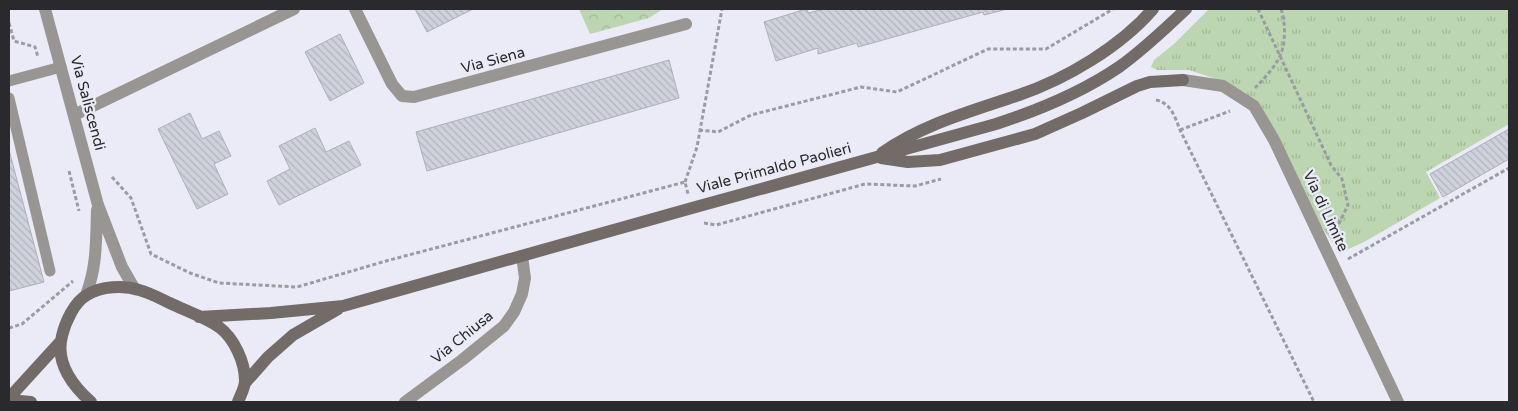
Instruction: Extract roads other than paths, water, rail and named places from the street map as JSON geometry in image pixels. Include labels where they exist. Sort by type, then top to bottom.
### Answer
[{"type":"main road","points":[[876,157],[917,132],[959,114],[1021,94],[1076,68],[1120,40],[1153,9]]},
{"type":"main road","name":"Viale Primaldo Paolieri","points":[[199,317],[343,306],[996,124],[1045,107],[1091,84],[1125,62],[1186,9]]},
{"type":"main road","points":[[876,157],[908,162],[940,160],[1034,134],[1137,86],[1150,82],[1183,80]]},
{"type":"main road","name":"Viale Primaldo Paolieri","points":[[86,295],[113,288],[134,288],[142,290],[220,328],[230,340],[241,360],[245,383]]},
{"type":"main road","points":[[9,399],[60,340],[69,317],[86,295]]},
{"type":"main road","name":"Viale Primaldo Paolieri","points":[[238,402],[245,383],[268,357],[293,335],[343,306]]},
{"type":"main road","points":[[60,340],[61,355],[67,374],[75,386],[91,402]]},
{"type":"main road","points":[[9,399],[31,402]]},
{"type":"street","name":"Via Saliscendi","points":[[45,9],[98,206],[122,267],[134,288]]},
{"type":"street","points":[[74,115],[294,9]]},
{"type":"street","name":"Via Siena","points":[[356,9],[392,84],[402,96],[414,97],[429,95],[686,24]]},
{"type":"street","name":"Via di Limite","points":[[1183,80],[1223,86],[1254,106],[1274,140],[1398,402]]},
{"type":"street","name":"Via Saliscendi","points":[[86,295],[96,263],[98,206]]},
{"type":"street","name":"Via Chiusa","points":[[405,402],[504,326],[514,312],[522,294],[525,278],[522,256]]},
{"type":"lane","points":[[9,82],[62,67]]},
{"type":"lane","points":[[9,98],[50,271]]}]
